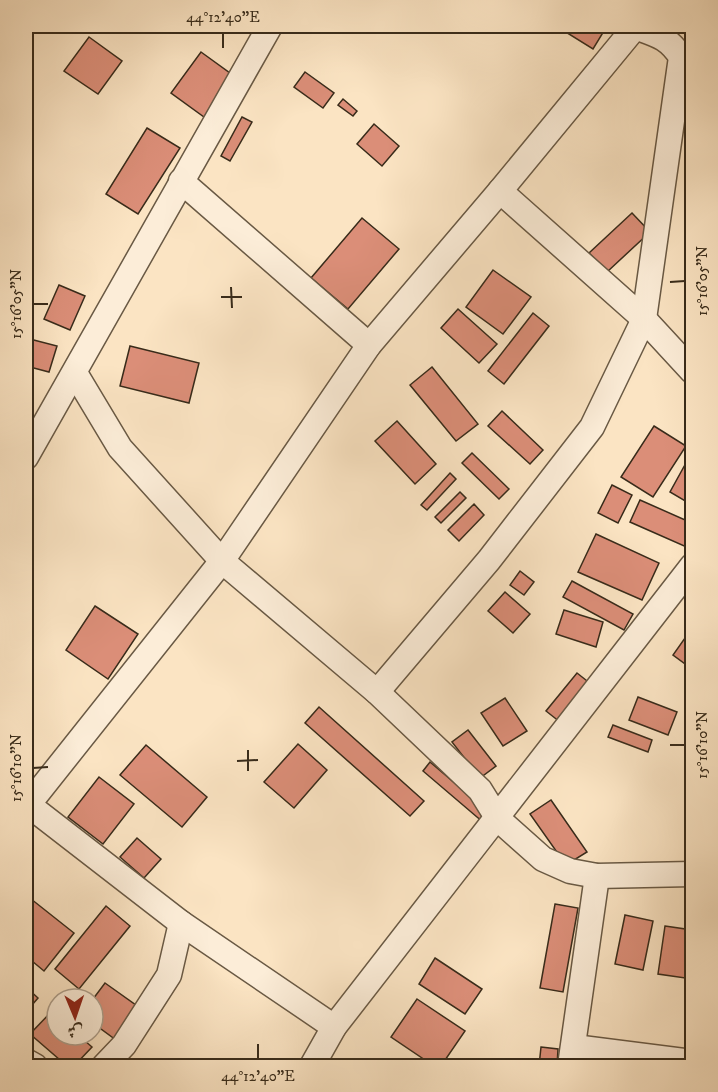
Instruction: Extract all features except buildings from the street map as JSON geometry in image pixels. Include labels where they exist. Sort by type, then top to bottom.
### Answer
[{"type":"street","points":[[26,457],[270,26]]},
{"type":"street","points":[[334,1027],[181,923],[27,804],[222,561],[369,345],[636,26],[664,38],[674,46],[681,57],[644,319],[592,427],[489,560],[377,692]]},
{"type":"street","points":[[181,181],[369,345]]},
{"type":"street","points":[[500,191],[644,319],[693,371]]},
{"type":"street","points":[[75,373],[120,448],[222,561],[377,692],[480,790],[498,819],[543,859],[570,871],[597,876],[693,874]]},
{"type":"street","points":[[312,1066],[334,1027],[693,566]]},
{"type":"street","points":[[597,876],[572,1057],[693,1062]]},
{"type":"street","points":[[104,1066],[124,1045],[169,975],[181,923]]},
{"type":"street","points":[[26,1061],[35,1066]]}]
